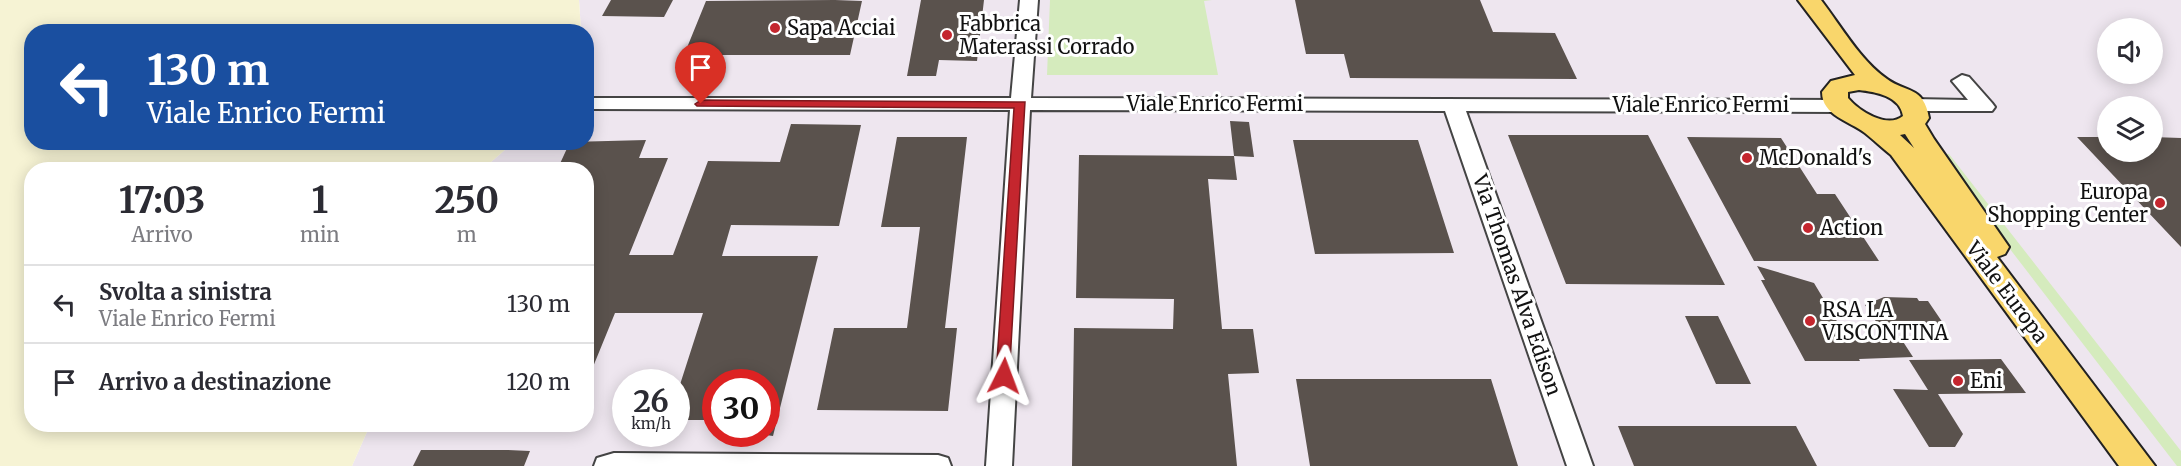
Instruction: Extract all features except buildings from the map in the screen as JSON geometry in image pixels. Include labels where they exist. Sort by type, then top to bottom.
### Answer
[{"type":"main road","points":[[1791,0],[1796,12],[1833,60],[1840,96],[1859,82],[1879,85],[1896,92],[1913,114],[1895,127],[1871,124]]},
{"type":"main road","points":[[1809,0],[1857,63],[1879,85]]},
{"type":"main road","name":"Viale Europa","points":[[1840,96],[1900,149],[2139,466]]},
{"type":"main road","name":"Viale Europa","points":[[1913,114],[1926,150],[1971,209],[2006,264],[2161,466]]},
{"type":"street","points":[[999,466],[1020,104],[1029,0]]},
{"type":"street","points":[[1913,114],[1985,107],[1962,81]]},
{"type":"street","name":"Viale Enrico Fermi","points":[[594,104],[1453,104],[1840,96]]},
{"type":"street","name":"Via Thomas Alva Edison","points":[[1453,104],[1580,466]]},
{"type":"street","points":[[607,466],[614,464],[938,466]]},
{"type":"shaded area","points":[[0,0],[579,0],[581,24],[24,24],[24,150],[505,150],[491,162],[24,162],[24,432],[367,432],[352,466],[0,466]]},
{"type":"shaded area","points":[[579,0],[2181,0],[2181,466],[352,466],[367,432],[594,432],[594,162],[491,162],[505,150],[594,150],[594,24],[581,24]]},
{"type":"green space","points":[[1050,0],[1212,0],[1204,1],[1218,75],[1047,75]]},
{"type":"green space","points":[[1936,153],[1949,154],[2181,451],[2181,466],[2177,466]]},
{"type":"place","name":"Sapa Acciai","points":[[775,28]]},
{"type":"place","name":"Fabbrica Materassi Corrado","points":[[947,35]]},
{"type":"place","name":"McDonald's","points":[[1747,158]]},
{"type":"place","name":"Europa Shopping Center","points":[[2160,203]]},
{"type":"place","name":"Action","points":[[1808,228]]},
{"type":"place","name":"RSA LA VISCONTINA","points":[[1810,321]]},
{"type":"place","name":"Eni","points":[[1958,381]]},
{"type":"route","points":[[701,104],[1020,104],[1004,376]]}]
